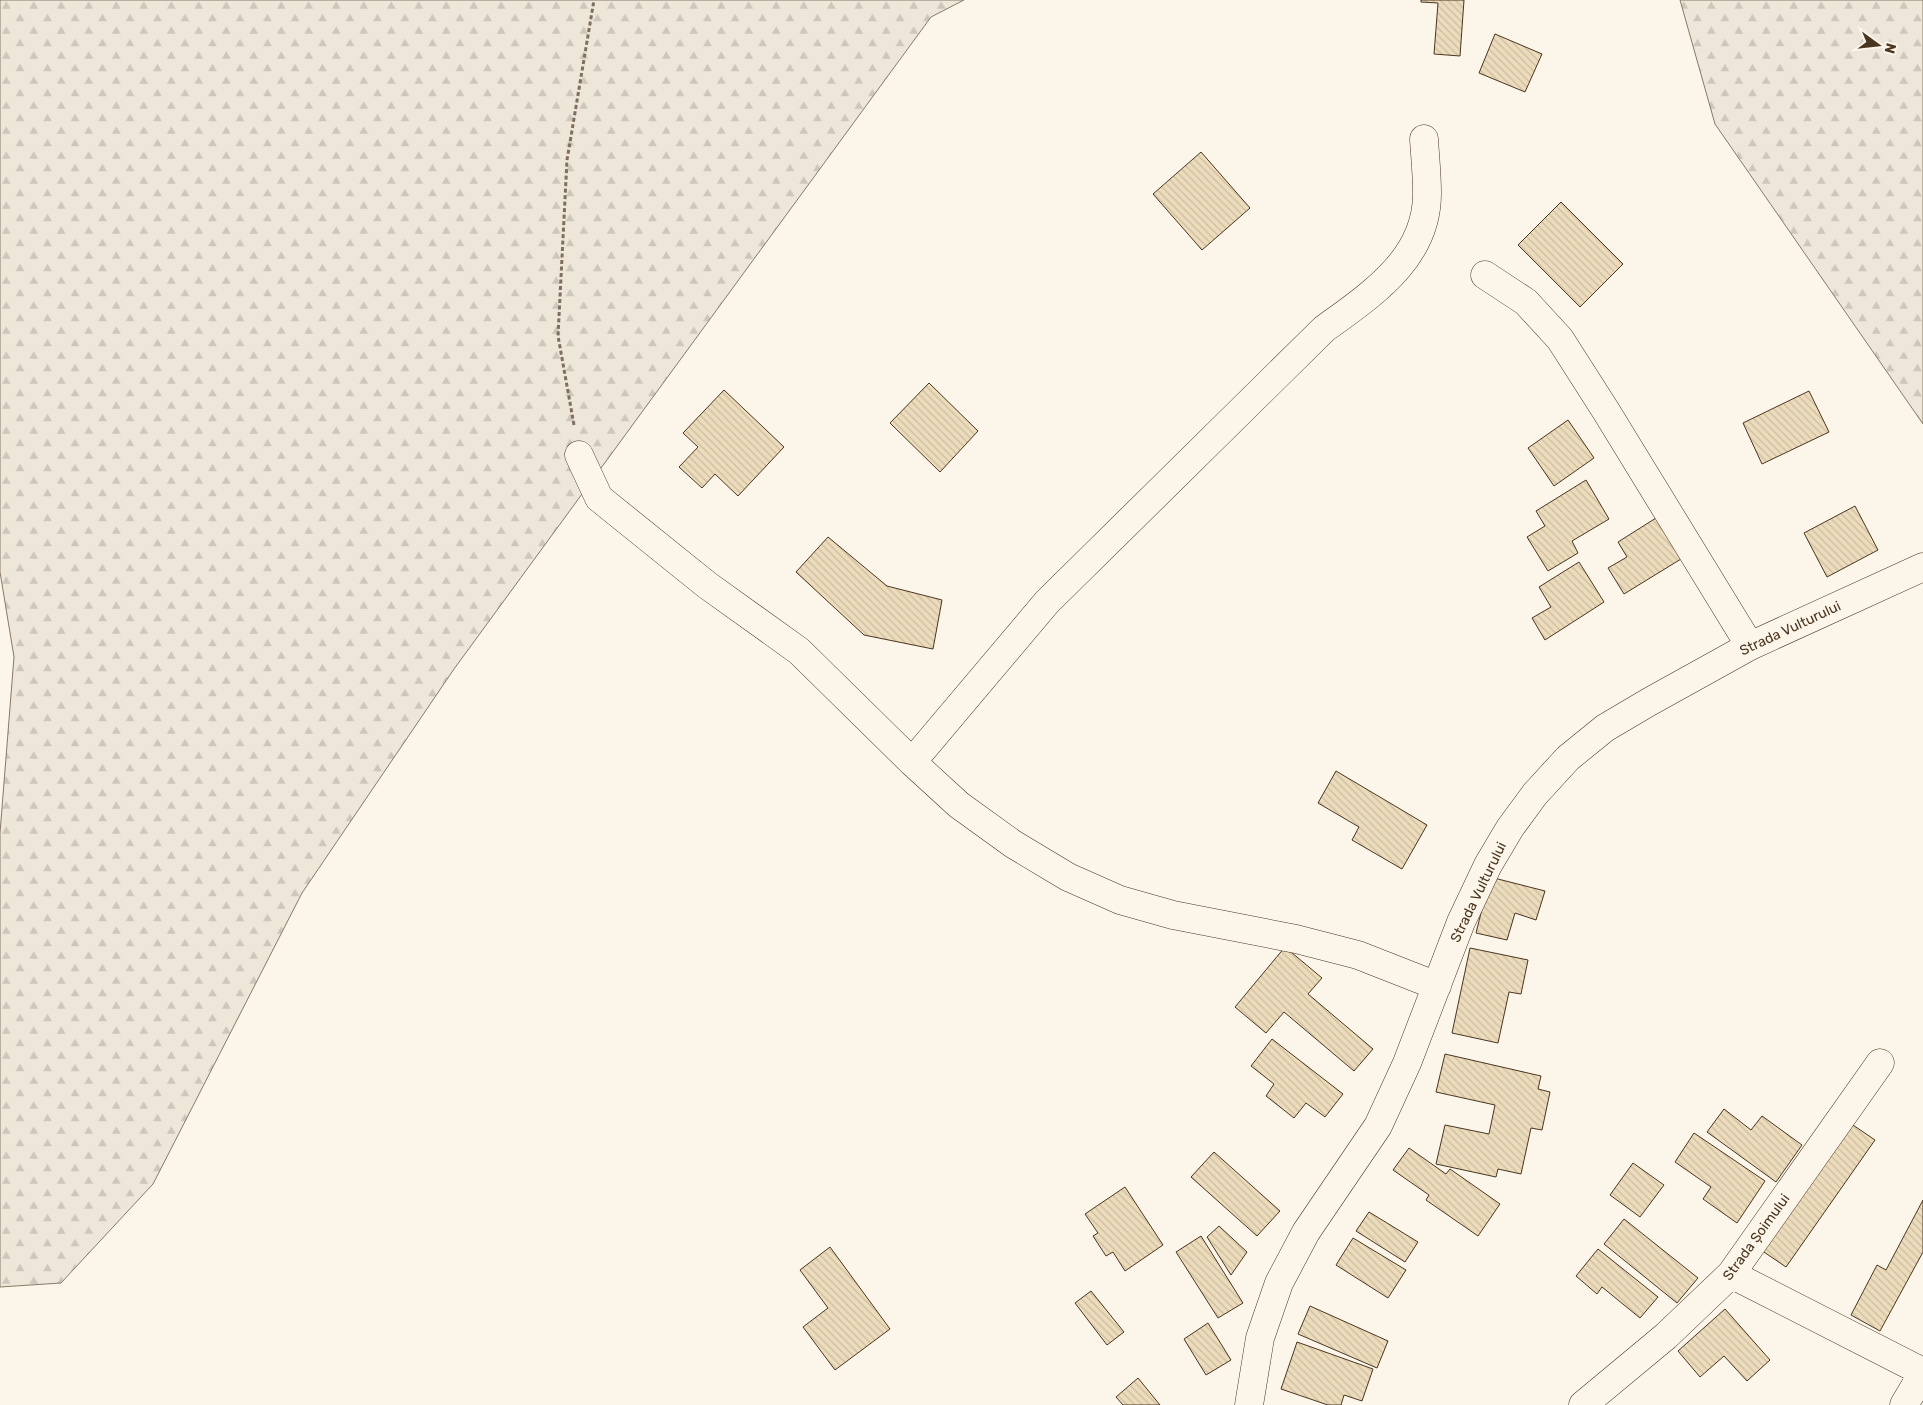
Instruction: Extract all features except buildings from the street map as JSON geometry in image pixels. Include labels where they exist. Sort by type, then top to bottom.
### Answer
[{"type":"street","points":[[912,762],[1047,602],[1324,328],[1359,304],[1388,279],[1410,252],[1422,226],[1427,194],[1424,138]]},
{"type":"street","points":[[1485,275],[1526,302],[1560,339],[1750,646]]},
{"type":"street","points":[[579,455],[598,498],[707,585],[799,651],[912,762],[960,805],[1013,844],[1068,878],[1120,900],[1173,915],[1296,939],[1358,955],[1437,986]]},
{"type":"street","name":"Strada Vulturului","points":[[1249,1405],[1260,1338],[1279,1283],[1306,1232],[1378,1126],[1407,1063],[1461,922],[1488,865],[1510,828],[1535,794],[1568,758],[1613,724],[1750,646],[1923,567]]},
{"type":"street","name":"Strada Șoimului","points":[[1583,1405],[1666,1336],[1731,1274],[1880,1064]]},
{"type":"street","points":[[1731,1274],[1923,1373],[1904,1405]]},
{"type":"path","points":[[579,455],[558,336],[567,160],[594,0]]},
{"type":"green space","points":[[0,0],[964,0],[931,17],[454,669],[302,893],[153,1184],[61,1283],[0,1287],[0,833],[14,657],[0,572]]},
{"type":"green space","points":[[1680,0],[1923,0],[1923,424],[1715,124]]}]
